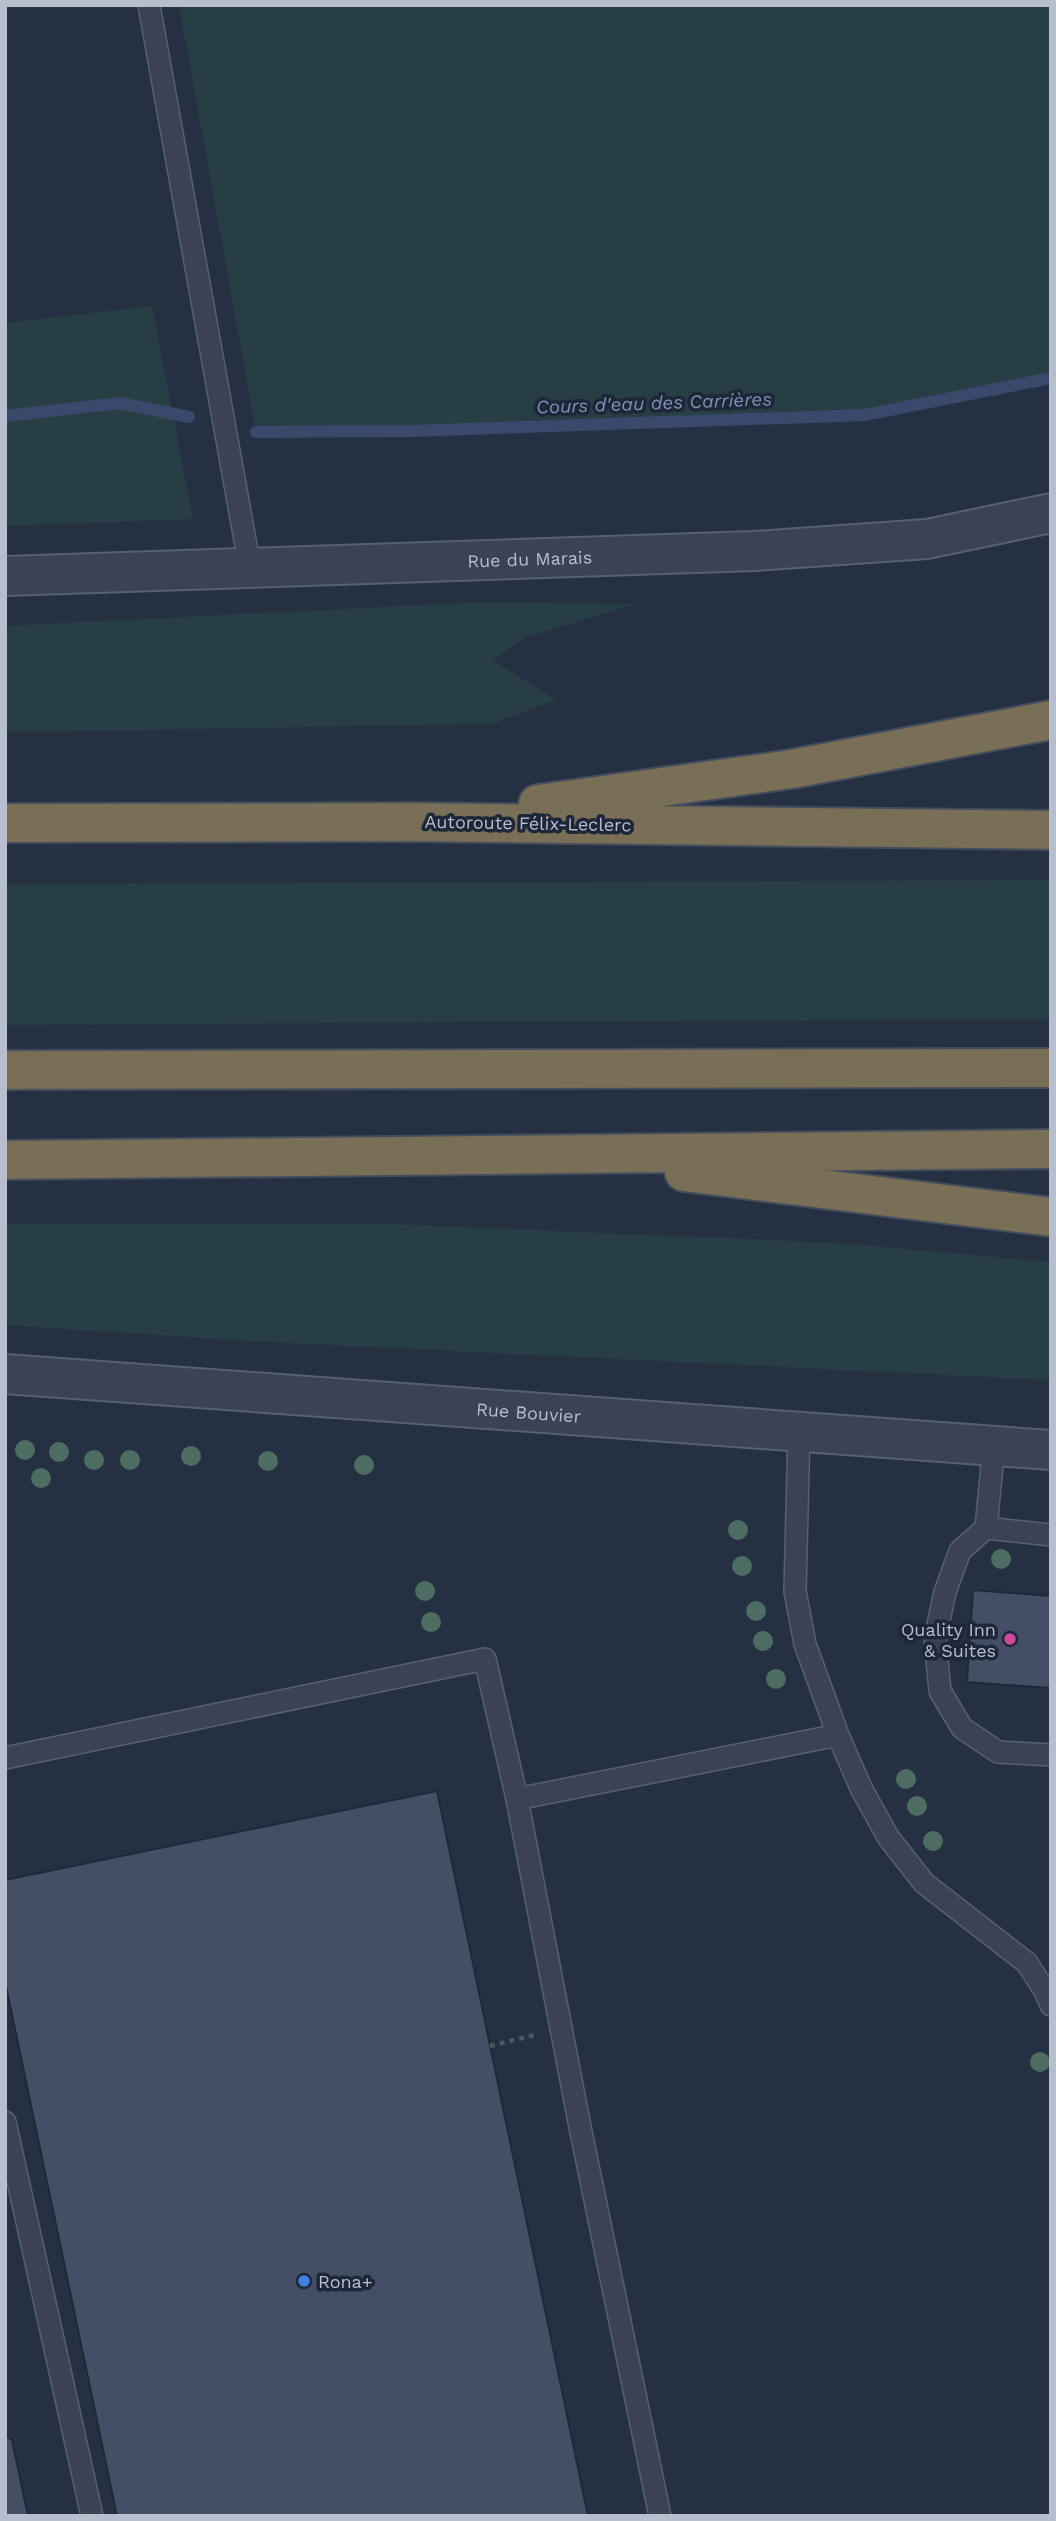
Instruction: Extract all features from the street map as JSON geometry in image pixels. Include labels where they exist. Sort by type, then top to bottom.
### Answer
[{"type":"highway","points":[[412,821],[792,769],[1051,720]]},
{"type":"highway","name":"Autoroute Félix-Leclerc","points":[[5,823],[412,821],[1051,830]]},
{"type":"highway","points":[[5,1070],[1051,1068]]},
{"type":"highway","points":[[5,1160],[1051,1149]]},
{"type":"highway","points":[[529,1153],[1051,1217]]},
{"type":"street","name":"Rue du Marais","points":[[5,576],[780,550],[927,539],[1051,513]]},
{"type":"street","name":"Rue Bouvier","points":[[5,1374],[1051,1451]]},
{"type":"lane","points":[[149,5],[250,568]]},
{"type":"lane","points":[[799,1432],[795,1591],[805,1644],[838,1735],[861,1788],[888,1837],[924,1883],[1027,1964],[1045,1990],[1051,2005]]},
{"type":"lane","points":[[995,1445],[986,1528],[960,1551],[945,1592],[935,1639],[940,1691],[962,1727],[998,1752],[1051,1755]]},
{"type":"lane","points":[[986,1528],[1051,1535]]},
{"type":"lane","points":[[5,1758],[485,1659],[517,1798],[580,2127],[660,2516]]},
{"type":"lane","points":[[517,1798],[838,1735]]},
{"type":"lane","points":[[5,2122],[92,2516]]},
{"type":"green space","points":[[179,5],[1051,5],[1051,378],[865,415],[411,431],[256,432]]},
{"type":"green space","points":[[152,306],[193,519],[5,526],[5,323]]},
{"type":"green space","points":[[482,602],[636,604],[524,638],[493,660],[556,700],[492,724],[5,732],[5,626]]},
{"type":"green space","points":[[1051,880],[1051,1019],[5,1025],[5,884]]},
{"type":"green space","points":[[5,1224],[392,1224],[838,1243],[1051,1262],[1051,1380],[248,1341],[5,1325]]},
{"type":"building","name":"Quality Inn & Suites","points":[[973,1590],[1051,1596],[1051,1688],[967,1682]]},
{"type":"building","name":"Rona+","points":[[437,1791],[588,2516],[117,2516],[5,1981],[5,1880]]},
{"type":"building","points":[[5,2435],[12,2440],[28,2516],[5,2516]]},
{"type":"waterway","name":"Cours d'eau des Carrières","points":[[256,432],[411,431],[865,415],[1051,378]]},
{"type":"waterway","name":"Cours d'eau des Carrières","points":[[5,416],[120,403],[189,417]]},
{"type":"place","name":"Quality Inn & Suites","points":[[1010,1639]]},
{"type":"place","name":"Rona+","points":[[304,2281]]}]
